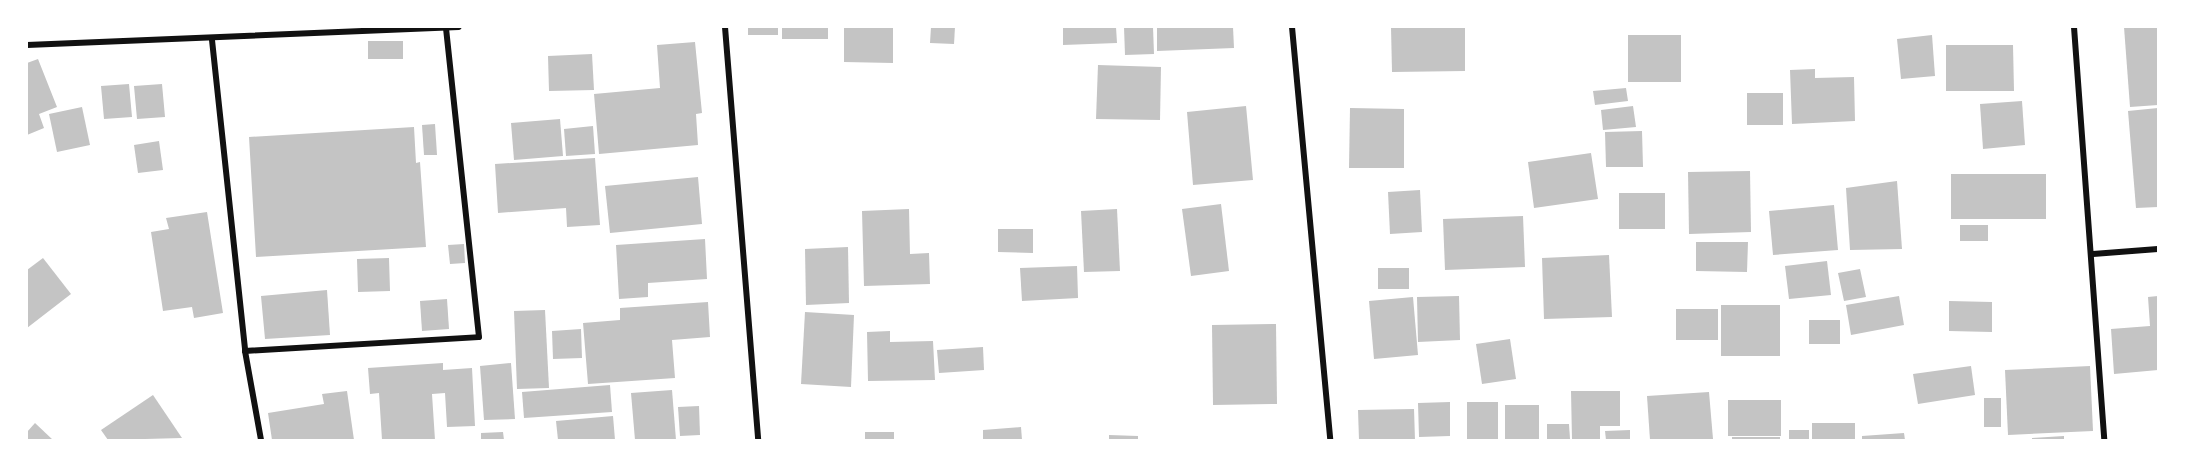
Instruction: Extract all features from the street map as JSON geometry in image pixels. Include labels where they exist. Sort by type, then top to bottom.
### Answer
[{"type":"street","points":[[27,45],[212,40],[459,27]]},
{"type":"street","points":[[725,27],[758,440]]},
{"type":"street","points":[[1292,27],[1330,440]]},
{"type":"street","points":[[2074,27],[2093,254],[2104,440]]},
{"type":"street","points":[[245,351],[479,337],[446,28]]},
{"type":"street","points":[[212,40],[245,351],[261,440]]},
{"type":"street","points":[[2093,254],[2158,249]]},
{"type":"building","points":[[748,27],[778,27],[778,35],[748,35]]},
{"type":"building","points":[[782,27],[828,27],[828,39],[782,39]]},
{"type":"building","points":[[844,27],[893,27],[893,63],[844,62]]},
{"type":"building","points":[[931,27],[955,27],[954,44],[930,43]]},
{"type":"building","points":[[1063,27],[1116,27],[1117,43],[1063,45]]},
{"type":"building","points":[[1124,27],[1153,27],[1154,54],[1125,55]]},
{"type":"building","points":[[1157,27],[1233,27],[1234,48],[1157,51]]},
{"type":"building","points":[[1391,27],[1465,27],[1465,71],[1392,72]]},
{"type":"building","points":[[2124,27],[2158,27],[2158,105],[2130,107]]},
{"type":"building","points":[[1628,35],[1681,35],[1681,82],[1628,82]]},
{"type":"building","points":[[1932,35],[1935,76],[1901,79],[1897,39]]},
{"type":"building","points":[[368,41],[403,41],[403,59],[368,59]]},
{"type":"building","points":[[695,42],[702,113],[696,114],[698,145],[599,154],[594,94],[660,88],[657,45]]},
{"type":"building","points":[[1946,45],[2013,45],[2014,91],[1946,91]]},
{"type":"building","points":[[592,54],[594,90],[549,91],[548,56]]},
{"type":"building","points":[[38,59],[57,107],[39,114],[44,128],[27,135],[27,63]]},
{"type":"building","points":[[1098,65],[1161,67],[1160,120],[1096,119]]},
{"type":"building","points":[[1815,69],[1815,78],[1854,77],[1855,121],[1792,124],[1790,70]]},
{"type":"building","points":[[129,84],[132,117],[104,119],[101,86]]},
{"type":"building","points":[[162,84],[165,117],[137,119],[134,86]]},
{"type":"building","points":[[1626,88],[1628,101],[1595,105],[1593,91]]},
{"type":"building","points":[[1747,93],[1783,93],[1783,125],[1747,125]]},
{"type":"building","points":[[2022,101],[2025,145],[1983,149],[1980,104]]},
{"type":"building","points":[[1246,106],[1253,180],[1193,185],[1187,112]]},
{"type":"building","points":[[1633,106],[1636,127],[1603,130],[1601,110]]},
{"type":"building","points":[[82,107],[90,145],[57,152],[49,114]]},
{"type":"building","points":[[1350,108],[1404,109],[1404,168],[1349,168]]},
{"type":"building","points":[[2158,108],[2158,207],[2136,208],[2128,111]]},
{"type":"building","points":[[560,119],[563,156],[514,160],[511,123]]},
{"type":"building","points":[[435,124],[437,155],[424,155],[422,125]]},
{"type":"building","points":[[593,126],[595,154],[566,156],[564,129]]},
{"type":"building","points":[[414,127],[416,163],[420,162],[426,247],[256,257],[249,137]]},
{"type":"building","points":[[1642,131],[1643,167],[1606,167],[1605,132]]},
{"type":"building","points":[[159,141],[163,170],[138,173],[134,145]]},
{"type":"building","points":[[1591,153],[1598,199],[1534,208],[1528,162]]},
{"type":"building","points":[[595,158],[600,225],[567,227],[566,208],[498,213],[495,164]]},
{"type":"building","points":[[1750,171],[1751,232],[1689,234],[1688,172]]},
{"type":"building","points":[[1951,174],[2046,174],[2046,219],[1951,219]]},
{"type":"building","points":[[698,177],[702,224],[610,233],[605,186]]},
{"type":"building","points":[[1897,181],[1902,249],[1850,250],[1846,188]]},
{"type":"building","points":[[1420,190],[1422,232],[1390,234],[1388,192]]},
{"type":"building","points":[[1619,193],[1665,193],[1665,229],[1619,229]]},
{"type":"building","points":[[1221,204],[1229,271],[1191,276],[1182,209]]},
{"type":"building","points":[[1834,205],[1838,250],[1773,255],[1769,211]]},
{"type":"building","points":[[909,209],[910,254],[929,253],[930,284],[864,286],[862,211]]},
{"type":"building","points":[[1117,209],[1120,271],[1084,272],[1081,211]]},
{"type":"building","points":[[207,212],[223,313],[194,318],[192,307],[163,311],[151,232],[169,229],[166,218]]},
{"type":"building","points":[[1523,216],[1525,267],[1445,270],[1443,219]]},
{"type":"building","points":[[1960,225],[1988,225],[1988,241],[1960,241]]},
{"type":"building","points":[[998,229],[1033,229],[1033,253],[998,252]]},
{"type":"building","points":[[705,239],[707,279],[648,283],[648,297],[619,299],[616,245]]},
{"type":"building","points":[[1696,242],[1748,242],[1747,272],[1696,271]]},
{"type":"building","points":[[464,244],[465,263],[450,264],[448,245]]},
{"type":"building","points":[[848,247],[849,303],[806,305],[805,249]]},
{"type":"building","points":[[1609,255],[1612,317],[1544,319],[1542,258]]},
{"type":"building","points":[[43,258],[71,294],[27,328],[27,270]]},
{"type":"building","points":[[389,258],[390,291],[358,292],[357,259]]},
{"type":"building","points":[[1827,261],[1831,295],[1789,299],[1785,266]]},
{"type":"building","points":[[1077,266],[1078,298],[1022,301],[1020,268]]},
{"type":"building","points":[[1378,268],[1409,268],[1409,289],[1378,289]]},
{"type":"building","points":[[1860,269],[1866,297],[1844,301],[1838,273]]},
{"type":"building","points":[[327,290],[330,335],[265,339],[261,296]]},
{"type":"building","points":[[1459,296],[1460,340],[1418,342],[1417,297]]},
{"type":"building","points":[[1899,296],[1904,325],[1851,335],[1846,305]]},
{"type":"building","points":[[2158,296],[2158,370],[2114,374],[2111,329],[2150,326],[2148,297]]},
{"type":"building","points":[[1413,297],[1418,355],[1374,359],[1369,301]]},
{"type":"building","points":[[447,299],[449,329],[422,331],[420,301]]},
{"type":"building","points":[[1949,301],[1992,302],[1992,332],[1949,331]]},
{"type":"building","points":[[708,302],[710,337],[672,340],[675,378],[588,384],[583,323],[620,320],[620,308]]},
{"type":"building","points":[[1721,305],[1780,305],[1780,356],[1721,356]]},
{"type":"building","points":[[1676,309],[1718,309],[1718,340],[1676,340]]},
{"type":"building","points":[[545,310],[549,388],[517,389],[514,311]]},
{"type":"building","points":[[805,312],[854,315],[851,387],[801,384]]},
{"type":"building","points":[[1809,320],[1840,320],[1840,344],[1809,344]]},
{"type":"building","points":[[1276,324],[1277,404],[1213,405],[1212,325]]},
{"type":"building","points":[[581,329],[582,358],[553,359],[552,331]]},
{"type":"building","points":[[890,331],[890,342],[933,341],[935,380],[868,381],[867,332]]},
{"type":"building","points":[[1510,339],[1516,379],[1482,384],[1476,344]]},
{"type":"building","points":[[983,347],[984,370],[939,373],[937,350]]},
{"type":"building","points":[[443,363],[443,370],[472,368],[475,426],[447,427],[445,393],[432,394],[435,440],[382,440],[379,393],[370,394],[368,368]]},
{"type":"building","points":[[511,363],[515,419],[484,420],[480,366]]},
{"type":"building","points":[[1971,366],[1975,395],[1918,404],[1913,374]]},
{"type":"building","points":[[2090,366],[2093,431],[2008,435],[2005,370]]},
{"type":"building","points":[[610,385],[612,412],[524,418],[522,392]]},
{"type":"building","points":[[672,390],[676,440],[635,440],[631,393]]},
{"type":"building","points":[[347,391],[354,440],[272,440],[268,413],[324,404],[322,394]]},
{"type":"building","points":[[1571,391],[1620,391],[1620,426],[1600,426],[1600,440],[1572,440]]},
{"type":"building","points":[[1709,392],[1713,439],[1650,440],[1647,396]]},
{"type":"building","points":[[153,395],[182,438],[108,440],[101,430]]},
{"type":"building","points":[[1984,398],[2001,398],[2001,427],[1984,427]]},
{"type":"building","points":[[1728,400],[1781,400],[1781,436],[1728,436]]},
{"type":"building","points":[[1450,402],[1450,436],[1419,437],[1418,403]]},
{"type":"building","points":[[1467,402],[1498,402],[1498,440],[1467,440]]},
{"type":"building","points":[[1505,405],[1539,405],[1539,440],[1505,440]]},
{"type":"building","points":[[699,406],[700,435],[680,436],[678,407]]},
{"type":"building","points":[[1414,409],[1415,440],[1359,440],[1358,410]]},
{"type":"building","points":[[613,416],[615,440],[558,440],[556,421]]},
{"type":"building","points":[[35,423],[53,440],[27,440],[27,432]]},
{"type":"building","points":[[1812,423],[1855,423],[1855,440],[1812,440]]},
{"type":"building","points":[[1547,424],[1569,424],[1570,439],[1547,439]]},
{"type":"building","points":[[1021,427],[1022,440],[983,440],[983,430]]},
{"type":"building","points":[[1630,430],[1630,440],[1606,440],[1605,431]]},
{"type":"building","points":[[1789,430],[1809,430],[1809,440],[1789,440]]},
{"type":"building","points":[[503,432],[504,440],[481,440],[481,433]]},
{"type":"building","points":[[865,432],[894,432],[894,440],[865,440]]},
{"type":"building","points":[[1904,433],[1905,440],[1862,440],[1862,436]]},
{"type":"building","points":[[1109,435],[1138,436],[1138,440],[1109,440]]},
{"type":"building","points":[[2064,436],[2064,440],[2032,440],[2032,438]]},
{"type":"building","points":[[1732,437],[1780,437],[1780,440],[1732,440]]}]
